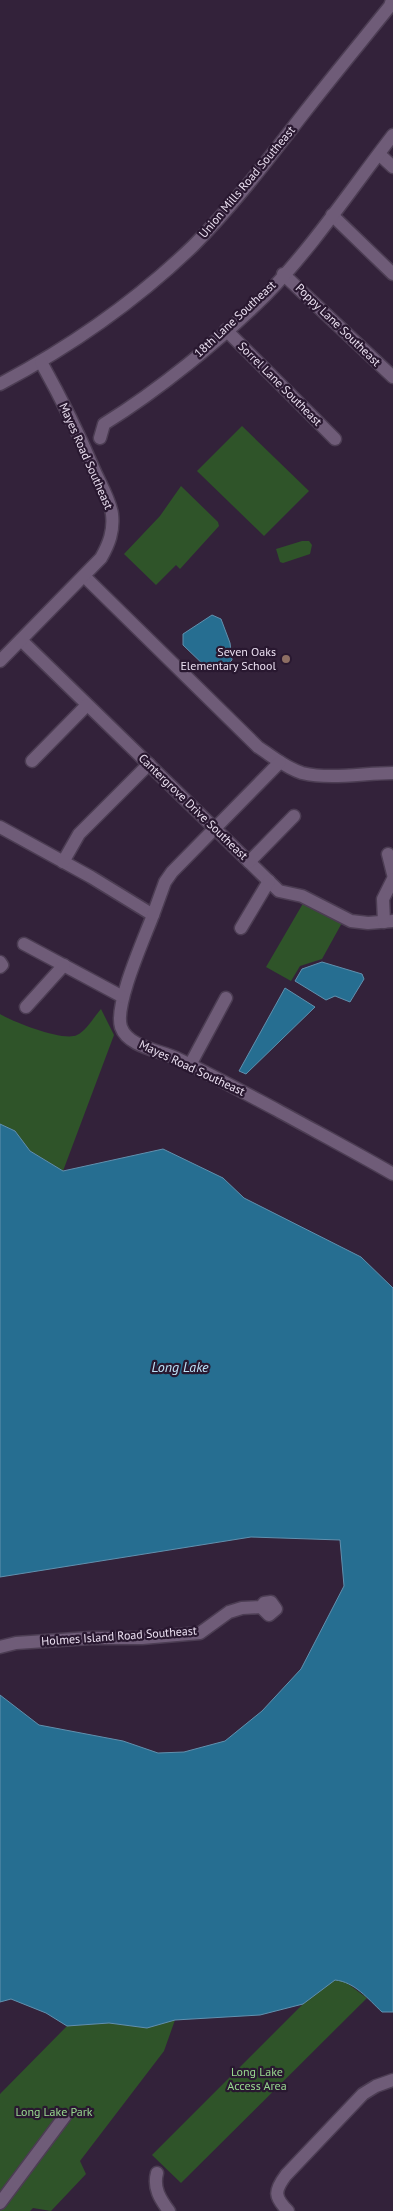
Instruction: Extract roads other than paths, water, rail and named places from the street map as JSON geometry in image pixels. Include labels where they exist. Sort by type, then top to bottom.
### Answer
[{"type":"street","name":"Union Mills Road Southeast","points":[[0,384],[42,362],[140,293],[194,244],[237,198],[392,0]]},
{"type":"street","name":"18th Lane Southeast","points":[[100,438],[104,424],[190,362],[266,295],[332,215],[393,135]]},
{"type":"street","points":[[379,154],[393,167]]},
{"type":"street","points":[[332,215],[393,274]]},
{"type":"street","name":"Poppy Lane Southeast","points":[[284,274],[393,377]]},
{"type":"street","name":"Sorrel Lane Southeast","points":[[226,330],[335,438]]},
{"type":"street","name":"Mayes Road Southeast","points":[[0,661],[101,558],[109,543],[112,530],[112,514],[109,502],[84,444],[42,362]]},
{"type":"street","points":[[84,576],[258,747],[280,762],[302,773],[328,776],[393,773]]},
{"type":"street","name":"Cantergrove Drive Southeast","points":[[20,640],[279,890],[302,896],[351,921],[368,923],[388,922]]},
{"type":"street","points":[[32,762],[87,705]]},
{"type":"street","name":"Mayes Road Southeast","points":[[280,762],[172,872],[165,882],[123,998],[120,1016],[121,1028],[127,1037],[144,1047],[190,1065],[393,1174]]},
{"type":"street","points":[[63,862],[79,834],[149,764]]},
{"type":"street","points":[[250,862],[294,816]]},
{"type":"street","points":[[0,827],[153,915]]},
{"type":"street","points":[[388,854],[393,874]]},
{"type":"street","points":[[388,922],[383,899],[393,879]]},
{"type":"street","points":[[240,928],[269,881]]},
{"type":"street","points":[[24,944],[123,998]]},
{"type":"street","points":[[0,962],[2,965],[0,967]]},
{"type":"street","points":[[26,1006],[64,965]]},
{"type":"street","points":[[190,1065],[226,998]]},
{"type":"street","name":"Holmes Island Road Southeast","points":[[0,1647],[16,1643],[90,1638],[142,1638],[200,1633],[229,1612],[242,1608],[261,1607]]},
{"type":"street","points":[[288,2211],[280,2203],[276,2194],[278,2186],[286,2175],[363,2094],[376,2086],[393,2080]]},
{"type":"street","points":[[0,2203],[65,2116]]},
{"type":"street","points":[[157,2173],[156,2187],[160,2199],[169,2211]]},
{"type":"water","points":[[212,615],[221,619],[230,643],[232,660],[223,669],[209,670],[183,645],[183,634]]},
{"type":"water","points":[[322,962],[362,974],[364,979],[350,1002],[335,996],[326,1000],[295,981],[302,969]]},
{"type":"water","points":[[285,988],[315,1007],[246,1074],[239,1071]]},
{"type":"water","name":"Long Lake","points":[[0,1124],[15,1131],[30,1151],[63,1171],[163,1149],[223,1178],[244,1198],[361,1257],[393,1288],[393,2012],[382,2012],[355,1988],[342,1981],[335,1980],[303,2004],[260,2015],[175,2020],[147,2028],[109,2023],[67,2026],[46,2013],[11,1999],[0,2002],[0,1695],[39,1725],[123,1741],[158,1753],[184,1752],[225,1741],[262,1711],[301,1669],[344,1586],[340,1540],[251,1537],[0,1577]]},
{"type":"place","name":"Seven Oaks Elementary School","points":[[286,659]]},
{"type":"park label","name":"Long Lake Access Area","points":[[257,2079]]},
{"type":"park label","name":"Long Lake Park","points":[[54,2112]]}]
